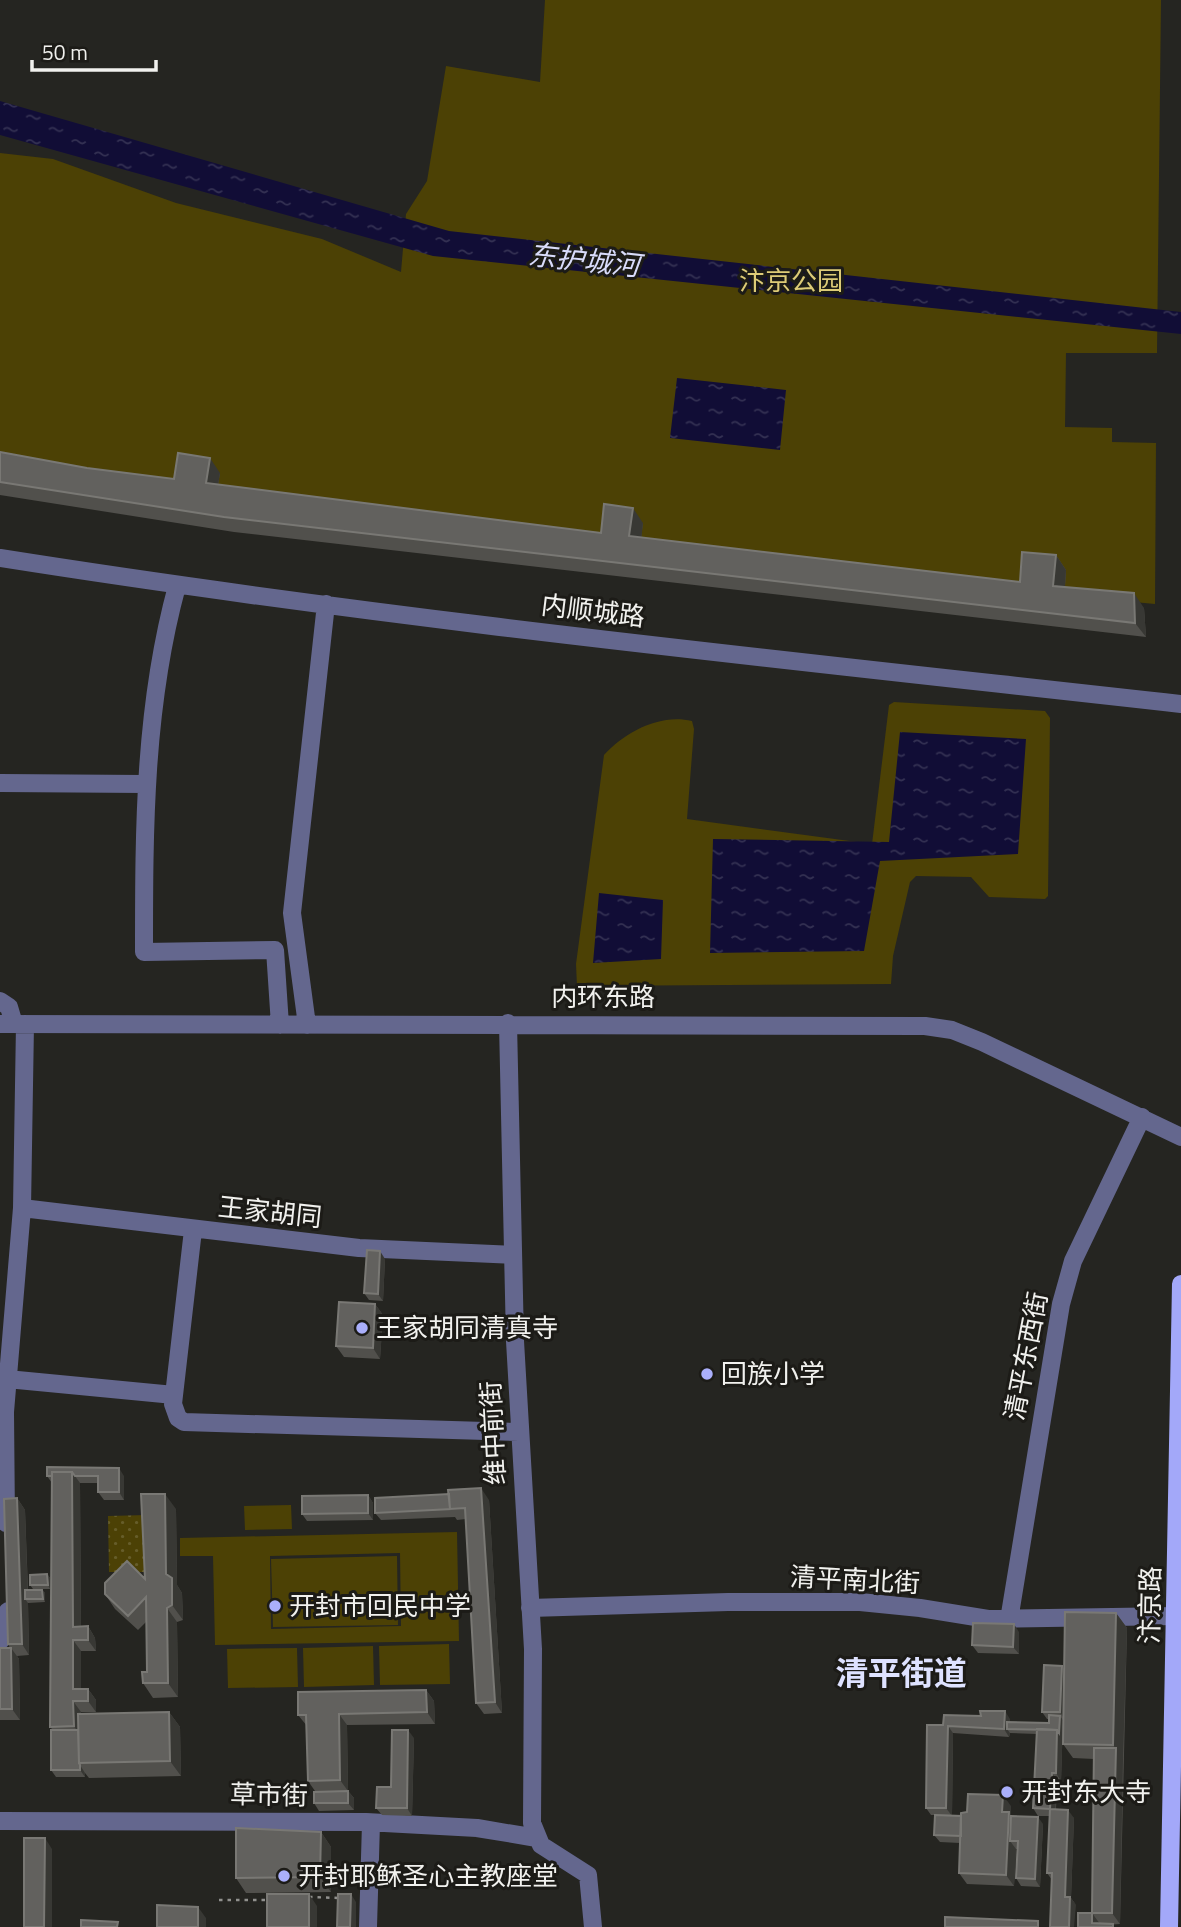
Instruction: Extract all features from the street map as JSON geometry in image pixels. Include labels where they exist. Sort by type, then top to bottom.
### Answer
[{"type":"main road","name":"汴京路","points":[[1169,1927],[1181,1284]]},
{"type":"street","name":"内顺城路","points":[[0,558],[177,586],[641,643],[1181,704]]},
{"type":"street","points":[[177,586],[156,674],[145,784],[144,952],[275,950],[280,1025]]},
{"type":"street","points":[[307,1025],[292,913],[327,604]]},
{"type":"street","points":[[0,783],[145,784]]},
{"type":"street","points":[[0,1001],[9,1007],[13,1024],[22,1208],[5,1412],[7,1536]]},
{"type":"street","name":"维中前街","points":[[508,1023],[519,1432],[530,1608],[532,1823],[537,1838]]},
{"type":"street","name":"内环东路","points":[[13,1024],[874,1024],[952,1030],[1181,1137]]},
{"type":"street","name":"清平东西街","points":[[1009,1620],[1061,1304],[1073,1261],[1142,1117]]},
{"type":"street","name":"王家胡同","points":[[22,1208],[359,1248],[513,1255]]},
{"type":"street","points":[[194,1230],[174,1395],[174,1411],[184,1422],[519,1432]]},
{"type":"street","points":[[8,1378],[174,1395]]},
{"type":"street","points":[[0,1641],[8,1633],[8,1591]]},
{"type":"street","name":"清平南北街","points":[[530,1608],[728,1602],[860,1602],[1009,1620],[1176,1616]]},
{"type":"street","name":"草市街","points":[[0,1821],[371,1823],[477,1828],[537,1838]]},
{"type":"street","points":[[368,1927],[371,1823]]},
{"type":"street","points":[[537,1838],[547,1850],[588,1875],[593,1927]]},
{"type":"path","points":[[300,1897],[341,1898]]},
{"type":"path","points":[[219,1900],[276,1900]]},
{"type":"green space","name":"汴京公园","points":[[545,0],[1161,0],[1157,353],[1066,353],[1065,427],[1112,428],[1112,442],[1156,443],[1155,604],[0,459],[0,153],[53,159],[176,203],[322,239],[401,272],[406,214],[427,181],[446,66],[540,82]]},
{"type":"green space","points":[[894,702],[1045,711],[1050,718],[1048,896],[1045,899],[989,897],[971,877],[916,876],[910,882],[893,956],[891,984],[577,986],[576,964],[604,755],[612,747],[633,732],[656,722],[680,719],[692,721],[694,729],[687,819],[872,844],[889,705]]},
{"type":"green space","points":[[291,1505],[292,1529],[245,1530],[244,1506]]},
{"type":"green space","points":[[148,1515],[149,1572],[109,1572],[108,1516]]},
{"type":"green space","points":[[457,1532],[459,1641],[215,1645],[213,1556],[180,1556],[180,1538]],"holes":[[[400,1553],[401,1626],[271,1629],[270,1556]]]},
{"type":"green space","points":[[397,1556],[398,1625],[273,1627],[271,1559]]},
{"type":"green space","points":[[449,1644],[450,1684],[380,1685],[379,1646]]},
{"type":"green space","points":[[373,1646],[374,1685],[304,1687],[303,1648]]},
{"type":"green space","points":[[297,1648],[298,1687],[228,1688],[227,1649]]},
{"type":"water","name":"东护城河","points":[[0,101],[449,231],[1181,312],[1181,334],[433,256],[0,135]]},
{"type":"water","points":[[677,378],[786,390],[780,450],[670,438]]},
{"type":"water","points":[[900,732],[1026,739],[1018,854],[880,861],[864,951],[710,953],[713,839],[889,842]]},
{"type":"water","points":[[599,893],[663,900],[661,959],[593,963]]},
{"type":"building","points":[[0,452],[87,468],[174,479],[178,453],[210,458],[206,483],[601,533],[604,504],[633,508],[629,536],[1020,582],[1022,552],[1056,555],[1053,586],[1134,593],[1135,623],[224,517],[0,482]]},
{"type":"building","points":[[367,1250],[380,1251],[378,1294],[364,1293]]},
{"type":"building","points":[[339,1302],[375,1304],[373,1348],[336,1346]]},
{"type":"building","points":[[47,1467],[119,1468],[119,1492],[98,1492],[98,1476],[52,1472],[52,1476],[47,1476]]},
{"type":"building","points":[[52,1472],[72,1472],[73,1627],[88,1626],[88,1640],[73,1640],[73,1689],[88,1689],[88,1701],[73,1701],[74,1726],[50,1727]]},
{"type":"building","points":[[481,1488],[495,1702],[476,1703],[465,1508],[450,1509],[448,1490]]},
{"type":"building","points":[[141,1494],[165,1494],[166,1574],[172,1578],[172,1605],[167,1608],[168,1683],[143,1683],[142,1672],[147,1672],[146,1597],[128,1616],[105,1594],[105,1583],[127,1561],[145,1579]]},
{"type":"building","points":[[449,1494],[452,1509],[375,1513],[375,1498]]},
{"type":"building","points":[[368,1495],[368,1513],[302,1514],[302,1496]]},
{"type":"building","points":[[17,1498],[22,1644],[8,1644],[4,1499]]},
{"type":"building","points":[[47,1574],[48,1585],[30,1585],[30,1575]]},
{"type":"building","points":[[25,1590],[42,1590],[43,1599],[25,1599]]},
{"type":"building","points":[[1065,1612],[1116,1613],[1113,1745],[1063,1744]]},
{"type":"building","points":[[973,1623],[1014,1624],[1013,1647],[972,1645]]},
{"type":"building","points":[[0,1648],[11,1648],[12,1709],[0,1709]]},
{"type":"building","points":[[1044,1665],[1062,1666],[1060,1712],[1042,1712]]},
{"type":"building","points":[[426,1690],[427,1712],[339,1714],[340,1780],[308,1781],[306,1715],[298,1715],[298,1692]]},
{"type":"building","points":[[980,1711],[1005,1711],[1004,1729],[948,1726],[946,1808],[926,1808],[927,1725],[943,1725],[944,1715],[981,1716]]},
{"type":"building","points":[[169,1712],[170,1761],[79,1763],[78,1714]]},
{"type":"building","points":[[1049,1715],[1060,1716],[1059,1733],[1057,1730],[1007,1729],[1007,1722],[1049,1723]]},
{"type":"building","points":[[1037,1729],[1057,1730],[1056,1773],[1052,1773],[1050,1809],[1033,1808]]},
{"type":"building","points":[[51,1730],[78,1730],[80,1770],[51,1770]]},
{"type":"building","points":[[392,1730],[408,1730],[407,1808],[376,1808],[377,1787],[391,1787]]},
{"type":"building","points":[[1094,1748],[1116,1748],[1112,1913],[1092,1913]]},
{"type":"building","points":[[348,1791],[348,1803],[314,1803],[314,1792]]},
{"type":"building","points":[[968,1794],[1003,1795],[1002,1812],[1009,1812],[1006,1875],[959,1873],[961,1813],[967,1812]]},
{"type":"building","points":[[1050,1809],[1068,1810],[1065,1897],[1070,1897],[1069,1927],[1050,1927],[1052,1873],[1047,1873]]},
{"type":"building","points":[[935,1815],[961,1816],[961,1836],[934,1835]]},
{"type":"building","points":[[1011,1816],[1038,1817],[1035,1879],[1016,1878],[1018,1841],[1010,1841]]},
{"type":"building","points":[[236,1828],[321,1832],[320,1877],[236,1878]]},
{"type":"building","points":[[24,1838],[45,1838],[44,1927],[24,1927]]},
{"type":"building","points":[[267,1894],[309,1894],[309,1927],[267,1927]]},
{"type":"building","points":[[338,1894],[351,1894],[350,1927],[337,1927]]},
{"type":"building","points":[[157,1905],[198,1907],[198,1927],[157,1927]]},
{"type":"building","points":[[1078,1913],[1092,1913],[1092,1923],[1113,1924],[1113,1927],[1078,1927]]},
{"type":"building","points":[[945,1917],[1038,1921],[1038,1927],[945,1927]]},
{"type":"building","points":[[81,1920],[118,1922],[117,1927],[81,1927]]},
{"type":"place","name":"王家胡同清真寺","points":[[362,1328]]},
{"type":"place","name":"回族小学","points":[[707,1374]]},
{"type":"place","name":"开封市回民中学","points":[[275,1606]]},
{"type":"place","name":"开封东大寺","points":[[1007,1792]]},
{"type":"place","name":"开封耶稣圣心主教座堂","points":[[284,1876]]},
{"type":"district","name":"清平街道","points":[[901,1673]]}]
